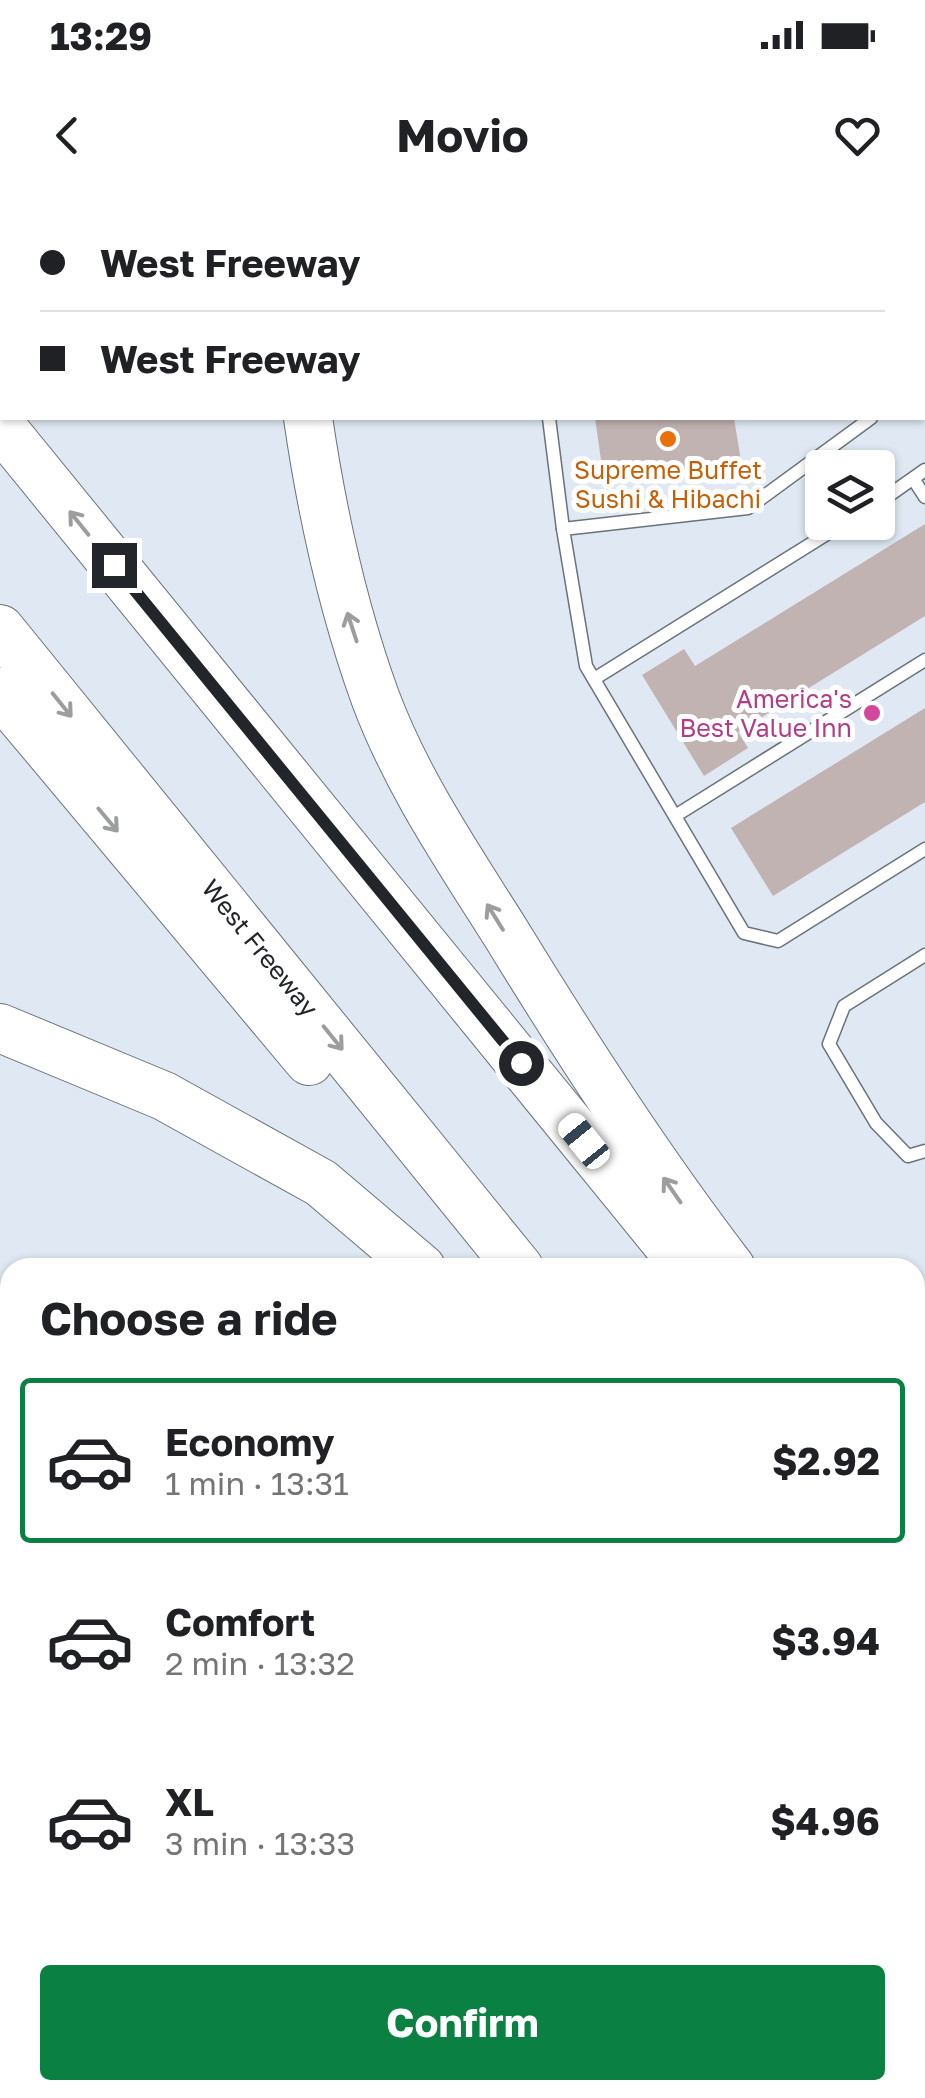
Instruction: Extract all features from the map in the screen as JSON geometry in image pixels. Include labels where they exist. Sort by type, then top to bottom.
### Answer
[{"type":"highway","points":[[5,420],[44,479]]},
{"type":"highway","points":[[308,420],[320,500],[346,612],[376,699],[412,783],[582,1056],[675,1195],[722,1258]]},
{"type":"highway","points":[[0,425],[679,1258]]},
{"type":"highway","name":"West Freeway","points":[[0,629],[511,1258]]},
{"type":"highway","points":[[0,692],[363,1125],[485,1226]]},
{"type":"highway","points":[[0,1028],[164,1096],[321,1183],[408,1258]]},
{"type":"lane","points":[[550,420],[586,666],[744,933],[778,941],[925,849]]},
{"type":"lane","points":[[563,528],[748,508],[868,420]]},
{"type":"lane","points":[[895,492],[920,475],[925,497]]},
{"type":"lane","points":[[594,680],[817,540]]},
{"type":"lane","points":[[675,816],[925,660]]},
{"type":"lane","points":[[925,955],[844,1006],[829,1044],[876,1123],[908,1156],[925,1151]]},
{"type":"building","name":"Supreme Buffet Sushi & Hibachi","points":[[595,420],[734,420],[741,461],[604,481]]},
{"type":"building","points":[[925,524],[925,616],[738,732],[748,748],[704,776],[642,675],[684,649],[695,666]]},
{"type":"building","points":[[925,708],[925,802],[773,896],[731,828]]},
{"type":"place","name":"Supreme Buffet Sushi & Hibachi","points":[[668,439]]},
{"type":"place","name":"America's Best Value Inn","points":[[872,713]]},
{"type":"route","points":[[114,565],[521,1063]]}]
